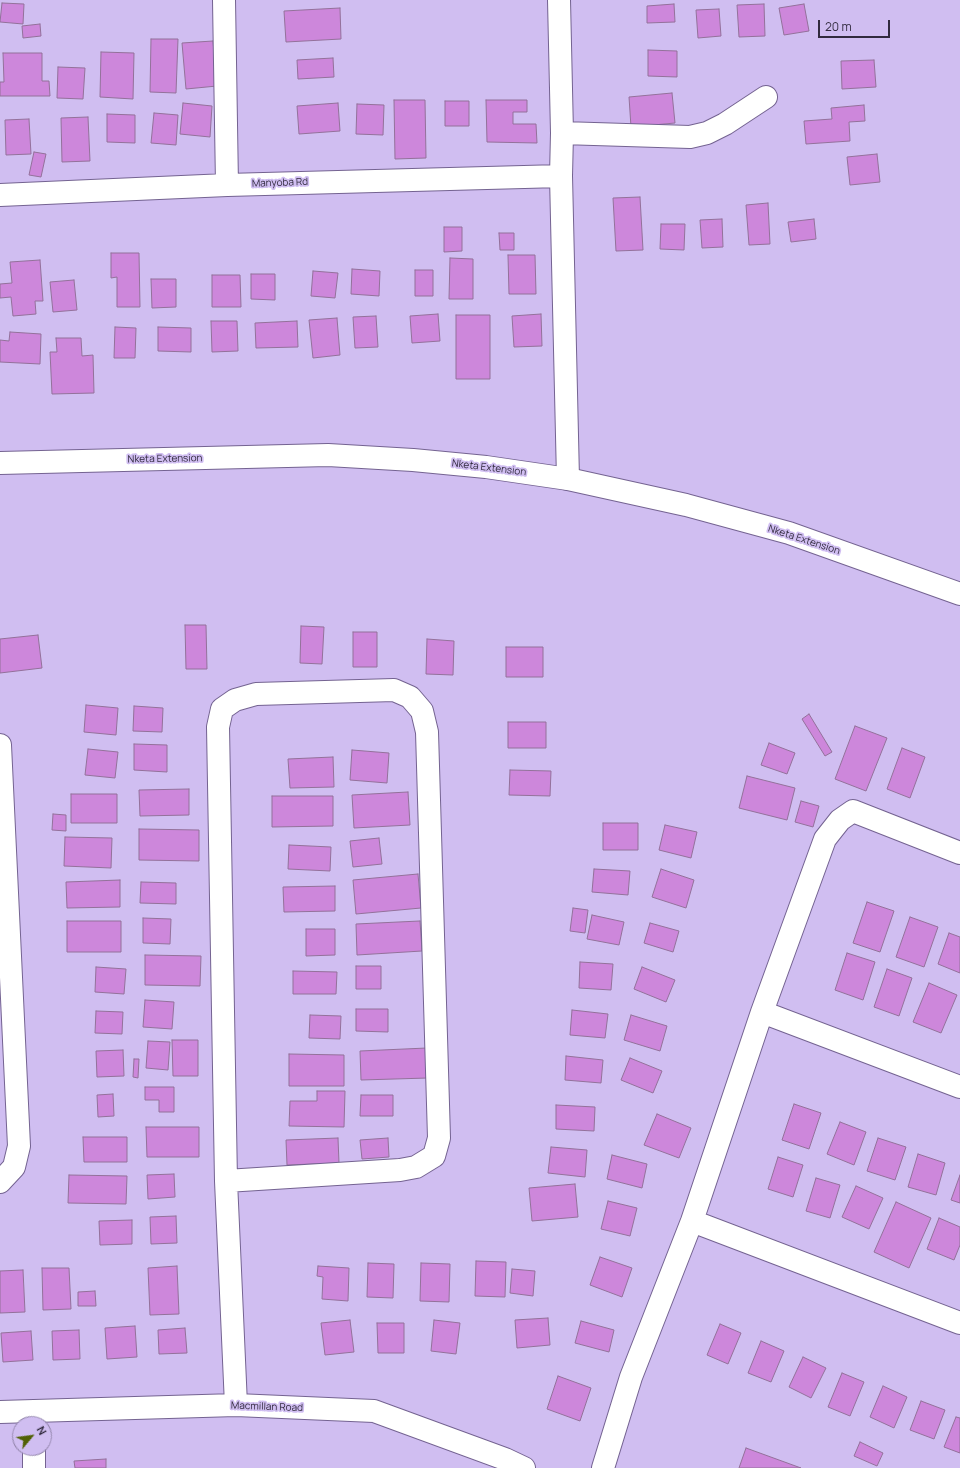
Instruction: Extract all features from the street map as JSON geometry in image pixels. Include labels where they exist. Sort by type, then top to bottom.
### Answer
[{"type":"street","points":[[224,0],[227,185]]},
{"type":"street","points":[[560,0],[562,133],[561,176],[568,480]]},
{"type":"street","points":[[562,133],[690,137],[707,133],[766,97]]},
{"type":"street","name":"Manyoba Rd","points":[[0,194],[227,185],[561,176]]},
{"type":"street","name":"Nketa Extension","points":[[0,463],[328,455],[413,460],[472,466],[568,480],[686,505],[789,533],[960,594]]},
{"type":"street","points":[[226,1181],[400,1170],[416,1167],[434,1156],[439,1138],[427,732],[422,711],[410,697],[394,690],[256,694],[235,700],[222,709],[218,727],[226,1181],[236,1405]]},
{"type":"street","points":[[0,745],[19,1146],[14,1167],[0,1182]]},
{"type":"street","points":[[603,1468],[631,1377],[692,1221],[762,1012],[825,839],[840,820],[853,811],[960,853]]},
{"type":"street","points":[[762,1012],[960,1087]]},
{"type":"street","points":[[692,1221],[960,1323]]},
{"type":"street","name":"Macmillan Road","points":[[52,1417],[236,1405],[374,1411],[505,1459],[524,1468]]},
{"type":"street","name":"Macmillan Road","points":[[0,1412],[23,1416]]},
{"type":"street","points":[[34,1456],[34,1468]]},
{"type":"building","points":[[2,3],[24,4],[23,24],[0,22]]},
{"type":"building","points":[[674,4],[675,22],[647,23],[647,6]]},
{"type":"building","points":[[764,4],[765,36],[739,37],[737,5]]},
{"type":"building","points":[[804,4],[809,31],[784,35],[779,8]]},
{"type":"building","points":[[340,8],[341,39],[286,42],[284,11]]},
{"type":"building","points":[[719,9],[721,36],[698,38],[696,10]]},
{"type":"building","points":[[40,24],[41,36],[23,38],[22,26]]},
{"type":"building","points":[[151,39],[178,39],[176,93],[150,92]]},
{"type":"building","points":[[213,41],[217,86],[186,89],[182,43]]},
{"type":"building","points":[[648,50],[677,51],[677,77],[648,76]]},
{"type":"building","points":[[101,52],[134,53],[133,99],[100,97]]},
{"type":"building","points":[[3,53],[42,53],[42,81],[49,81],[50,96],[0,96],[0,82],[4,82]]},
{"type":"building","points":[[333,58],[334,77],[298,79],[297,60]]},
{"type":"building","points":[[874,60],[876,87],[842,89],[841,61]]},
{"type":"building","points":[[58,67],[85,68],[83,99],[57,98]]},
{"type":"building","points":[[672,93],[675,123],[631,127],[629,97]]},
{"type":"building","points":[[394,100],[425,100],[426,158],[395,159]]},
{"type":"building","points":[[486,100],[527,100],[527,112],[513,112],[513,124],[536,124],[537,143],[487,142]]},
{"type":"building","points":[[445,101],[469,101],[469,126],[445,126]]},
{"type":"building","points":[[183,103],[212,106],[210,137],[180,134]]},
{"type":"building","points":[[338,103],[340,131],[299,134],[297,106]]},
{"type":"building","points":[[357,104],[384,105],[383,135],[356,134]]},
{"type":"building","points":[[864,105],[865,121],[849,122],[850,141],[806,144],[804,121],[832,119],[831,108]]},
{"type":"building","points":[[154,113],[178,115],[176,145],[151,143]]},
{"type":"building","points":[[107,114],[135,115],[135,143],[107,142]]},
{"type":"building","points":[[88,117],[90,161],[62,162],[61,118]]},
{"type":"building","points":[[29,119],[31,154],[6,155],[5,120]]},
{"type":"building","points":[[34,152],[46,154],[41,177],[29,175]]},
{"type":"building","points":[[877,154],[880,182],[850,185],[847,157]]},
{"type":"building","points":[[640,197],[643,250],[616,251],[613,198]]},
{"type":"building","points":[[768,203],[770,244],[749,245],[746,205]]},
{"type":"building","points":[[722,219],[723,247],[702,248],[700,220]]},
{"type":"building","points":[[814,219],[816,239],[791,242],[788,222]]},
{"type":"building","points":[[661,224],[685,224],[684,250],[660,249]]},
{"type":"building","points":[[444,227],[462,227],[462,251],[444,252]]},
{"type":"building","points":[[499,233],[514,233],[514,250],[500,250]]},
{"type":"building","points":[[111,253],[139,253],[140,307],[117,307],[117,277],[111,278]]},
{"type":"building","points":[[508,255],[535,255],[536,294],[509,294]]},
{"type":"building","points":[[450,258],[473,259],[473,299],[449,299]]},
{"type":"building","points":[[40,260],[43,301],[35,301],[36,314],[13,316],[11,297],[0,298],[0,284],[12,283],[10,262]]},
{"type":"building","points":[[352,269],[380,271],[379,296],[351,294]]},
{"type":"building","points":[[415,270],[433,270],[433,296],[415,296]]},
{"type":"building","points":[[313,271],[338,273],[335,298],[311,296]]},
{"type":"building","points":[[251,274],[275,274],[275,300],[251,299]]},
{"type":"building","points":[[212,275],[240,275],[241,307],[212,307]]},
{"type":"building","points":[[151,279],[176,279],[176,307],[152,308]]},
{"type":"building","points":[[74,280],[77,310],[53,312],[50,282]]},
{"type":"building","points":[[438,314],[440,341],[412,343],[410,316]]},
{"type":"building","points":[[541,314],[542,346],[514,347],[512,316]]},
{"type":"building","points":[[456,315],[490,315],[490,379],[456,379]]},
{"type":"building","points":[[376,316],[378,347],[355,348],[353,317]]},
{"type":"building","points":[[337,318],[340,355],[313,358],[309,320]]},
{"type":"building","points":[[211,321],[237,321],[238,351],[212,352]]},
{"type":"building","points":[[297,321],[298,347],[256,348],[255,323]]},
{"type":"building","points":[[115,327],[136,328],[135,358],[114,358]]},
{"type":"building","points":[[158,327],[191,328],[191,352],[158,351]]},
{"type":"building","points":[[10,332],[41,334],[40,364],[0,362],[0,340],[9,341]]},
{"type":"building","points":[[56,338],[81,338],[82,356],[93,355],[94,393],[52,394],[50,352],[57,352]]},
{"type":"building","points":[[185,625],[206,625],[207,669],[186,669]]},
{"type":"building","points":[[301,626],[324,627],[322,664],[300,663]]},
{"type":"building","points":[[353,632],[377,632],[377,667],[353,667]]},
{"type":"building","points":[[38,635],[42,668],[0,673],[0,639]]},
{"type":"building","points":[[427,639],[454,641],[453,675],[426,674]]},
{"type":"building","points":[[506,647],[543,647],[543,677],[506,677]]},
{"type":"building","points":[[86,705],[118,708],[116,735],[84,732]]},
{"type":"building","points":[[134,706],[163,708],[162,732],[133,731]]},
{"type":"building","points":[[809,714],[832,752],[825,756],[802,719]]},
{"type":"building","points":[[508,722],[546,722],[546,748],[508,748]]},
{"type":"building","points":[[855,726],[887,738],[866,791],[835,779]]},
{"type":"building","points":[[769,743],[795,753],[787,774],[761,765]]},
{"type":"building","points":[[134,744],[167,745],[167,772],[134,770]]},
{"type":"building","points":[[902,748],[925,757],[910,798],[887,789]]},
{"type":"building","points":[[88,749],[118,752],[115,778],[85,775]]},
{"type":"building","points":[[352,750],[389,753],[387,783],[350,780]]},
{"type":"building","points":[[333,757],[334,787],[290,788],[288,759]]},
{"type":"building","points":[[510,770],[551,771],[550,796],[509,795]]},
{"type":"building","points":[[747,776],[795,788],[787,820],[739,808]]},
{"type":"building","points":[[189,789],[189,815],[140,816],[139,790]]},
{"type":"building","points":[[408,792],[410,825],[354,828],[352,795]]},
{"type":"building","points":[[71,794],[117,794],[117,823],[71,823]]},
{"type":"building","points":[[272,796],[333,796],[333,826],[272,827]]},
{"type":"building","points":[[801,801],[819,806],[813,827],[795,822]]},
{"type":"building","points":[[53,814],[66,815],[66,831],[52,830]]},
{"type":"building","points":[[603,823],[638,823],[638,850],[603,850]]},
{"type":"building","points":[[665,825],[697,832],[691,858],[659,850]]},
{"type":"building","points":[[139,829],[199,830],[199,861],[139,860]]},
{"type":"building","points":[[65,837],[112,838],[111,868],[64,866]]},
{"type":"building","points":[[379,838],[382,864],[353,867],[350,841]]},
{"type":"building","points":[[289,845],[331,847],[330,871],[288,869]]},
{"type":"building","points":[[594,869],[630,871],[628,895],[592,892]]},
{"type":"building","points":[[661,869],[694,880],[686,908],[652,897]]},
{"type":"building","points":[[418,874],[421,908],[356,914],[353,880]]},
{"type":"building","points":[[120,880],[120,907],[67,908],[66,882]]},
{"type":"building","points":[[141,882],[176,883],[176,904],[140,903]]},
{"type":"building","points":[[335,886],[335,911],[284,912],[283,887]]},
{"type":"building","points":[[867,902],[894,911],[880,952],[853,943]]},
{"type":"building","points":[[573,908],[588,910],[585,933],[570,931]]},
{"type":"building","points":[[592,915],[624,922],[619,945],[587,939]]},
{"type":"building","points":[[910,917],[938,927],[924,967],[896,957]]},
{"type":"building","points":[[143,918],[171,919],[170,944],[143,943]]},
{"type":"building","points":[[67,921],[121,921],[121,952],[67,952]]},
{"type":"building","points":[[420,921],[422,951],[357,955],[356,924]]},
{"type":"building","points":[[650,923],[679,931],[673,952],[644,943]]},
{"type":"building","points":[[306,929],[335,929],[335,955],[306,956]]},
{"type":"building","points":[[949,933],[960,937],[960,973],[938,964]]},
{"type":"building","points":[[847,953],[875,962],[863,1000],[835,990]]},
{"type":"building","points":[[145,955],[201,956],[200,986],[145,985]]},
{"type":"building","points":[[580,962],[613,964],[611,990],[579,988]]},
{"type":"building","points":[[356,966],[381,966],[381,989],[356,989]]},
{"type":"building","points":[[96,967],[126,969],[124,994],[95,992]]},
{"type":"building","points":[[642,967],[675,980],[666,1002],[634,989]]},
{"type":"building","points":[[887,969],[912,978],[899,1016],[874,1007]]},
{"type":"building","points":[[293,971],[337,972],[336,994],[293,994]]},
{"type":"building","points":[[929,983],[957,995],[941,1033],[913,1022]]},
{"type":"building","points":[[145,1000],[174,1002],[172,1029],[143,1027]]},
{"type":"building","points":[[356,1009],[388,1009],[388,1032],[356,1031]]},
{"type":"building","points":[[572,1010],[608,1014],[605,1038],[570,1035]]},
{"type":"building","points":[[96,1011],[123,1012],[122,1034],[95,1033]]},
{"type":"building","points":[[310,1015],[341,1016],[340,1039],[309,1038]]},
{"type":"building","points":[[631,1015],[667,1026],[660,1051],[624,1040]]},
{"type":"building","points":[[172,1040],[198,1040],[198,1076],[173,1076]]},
{"type":"building","points":[[148,1041],[170,1042],[168,1070],[146,1068]]},
{"type":"building","points":[[427,1048],[428,1078],[361,1080],[360,1051]]},
{"type":"building","points":[[123,1050],[124,1076],[97,1077],[96,1051]]},
{"type":"building","points":[[289,1054],[344,1055],[344,1086],[289,1086]]},
{"type":"building","points":[[566,1056],[603,1060],[601,1083],[565,1080]]},
{"type":"building","points":[[630,1058],[662,1071],[653,1093],[621,1080]]},
{"type":"building","points":[[134,1059],[139,1059],[138,1078],[133,1077]]},
{"type":"building","points":[[145,1087],[174,1087],[174,1112],[159,1112],[159,1100],[145,1100]]},
{"type":"building","points":[[317,1091],[345,1091],[344,1127],[289,1126],[290,1101],[317,1101]]},
{"type":"building","points":[[113,1094],[114,1116],[98,1117],[97,1095]]},
{"type":"building","points":[[361,1095],[393,1095],[393,1116],[360,1116]]},
{"type":"building","points":[[794,1104],[821,1113],[809,1149],[782,1140]]},
{"type":"building","points":[[556,1105],[595,1107],[594,1131],[556,1129]]},
{"type":"building","points":[[657,1114],[691,1128],[679,1158],[644,1145]]},
{"type":"building","points":[[840,1122],[866,1132],[854,1165],[827,1154]]},
{"type":"building","points":[[146,1127],[199,1127],[199,1157],[147,1157]]},
{"type":"building","points":[[83,1137],[127,1137],[127,1162],[84,1162]]},
{"type":"building","points":[[338,1138],[339,1163],[287,1165],[286,1140]]},
{"type":"building","points":[[388,1138],[389,1157],[362,1159],[360,1140]]},
{"type":"building","points":[[878,1138],[906,1147],[895,1180],[867,1171]]},
{"type":"building","points":[[551,1147],[587,1150],[585,1177],[548,1173]]},
{"type":"building","points":[[918,1154],[945,1163],[936,1195],[908,1187]]},
{"type":"building","points":[[612,1155],[647,1164],[642,1188],[607,1179]]},
{"type":"building","points":[[778,1157],[803,1165],[793,1197],[768,1189]]},
{"type":"building","points":[[174,1174],[175,1197],[148,1199],[147,1175]]},
{"type":"building","points":[[69,1175],[127,1176],[126,1204],[68,1203]]},
{"type":"building","points":[[960,1175],[960,1203],[951,1200]]},
{"type":"building","points":[[816,1178],[840,1185],[830,1218],[806,1211]]},
{"type":"building","points":[[575,1184],[578,1217],[532,1221],[529,1188]]},
{"type":"building","points":[[856,1186],[883,1198],[869,1229],[842,1217]]},
{"type":"building","points":[[608,1201],[637,1208],[630,1236],[601,1229]]},
{"type":"building","points":[[896,1202],[931,1218],[909,1268],[874,1252]]},
{"type":"building","points":[[176,1216],[177,1243],[151,1244],[150,1217]]},
{"type":"building","points":[[939,1218],[960,1227],[960,1245],[954,1260],[927,1249]]},
{"type":"building","points":[[132,1220],[132,1244],[100,1245],[99,1221]]},
{"type":"building","points":[[600,1257],[632,1268],[622,1297],[590,1285]]},
{"type":"building","points":[[476,1261],[506,1262],[505,1297],[475,1296]]},
{"type":"building","points":[[368,1263],[394,1264],[393,1298],[367,1297]]},
{"type":"building","points":[[421,1263],[450,1264],[449,1302],[420,1301]]},
{"type":"building","points":[[177,1266],[179,1314],[150,1315],[148,1268]]},
{"type":"building","points":[[318,1266],[349,1268],[348,1301],[322,1299],[323,1277],[317,1276]]},
{"type":"building","points":[[42,1268],[69,1268],[71,1309],[43,1310]]},
{"type":"building","points":[[512,1269],[535,1271],[533,1296],[510,1293]]},
{"type":"building","points":[[23,1270],[25,1312],[0,1313],[0,1271]]},
{"type":"building","points":[[95,1291],[96,1306],[78,1306],[78,1292]]},
{"type":"building","points":[[548,1318],[550,1345],[517,1348],[515,1320]]},
{"type":"building","points":[[350,1320],[354,1352],[325,1355],[321,1323]]},
{"type":"building","points":[[434,1320],[460,1323],[456,1354],[431,1351]]},
{"type":"building","points":[[581,1321],[614,1330],[609,1352],[575,1343]]},
{"type":"building","points":[[377,1323],[404,1323],[404,1353],[378,1353]]},
{"type":"building","points":[[720,1324],[741,1333],[728,1364],[707,1355]]},
{"type":"building","points":[[135,1326],[137,1357],[107,1359],[105,1328]]},
{"type":"building","points":[[185,1328],[187,1353],[159,1354],[158,1330]]},
{"type":"building","points":[[79,1330],[80,1359],[53,1360],[52,1331]]},
{"type":"building","points":[[31,1331],[33,1360],[3,1362],[1,1333]]},
{"type":"building","points":[[761,1341],[784,1351],[771,1382],[748,1373]]},
{"type":"building","points":[[803,1357],[826,1368],[811,1398],[789,1387]]},
{"type":"building","points":[[842,1373],[864,1382],[850,1416],[828,1407]]},
{"type":"building","points":[[558,1376],[591,1388],[580,1421],[547,1409]]},
{"type":"building","points":[[883,1386],[907,1397],[894,1428],[870,1417]]},
{"type":"building","points":[[921,1401],[945,1410],[934,1439],[910,1430]]},
{"type":"building","points":[[956,1417],[960,1418],[960,1453],[944,1447]]},
{"type":"building","points":[[860,1442],[883,1453],[877,1466],[854,1456]]},
{"type":"building","points":[[746,1448],[801,1468],[739,1468]]},
{"type":"building","points":[[106,1459],[106,1468],[75,1468],[74,1461]]}]
